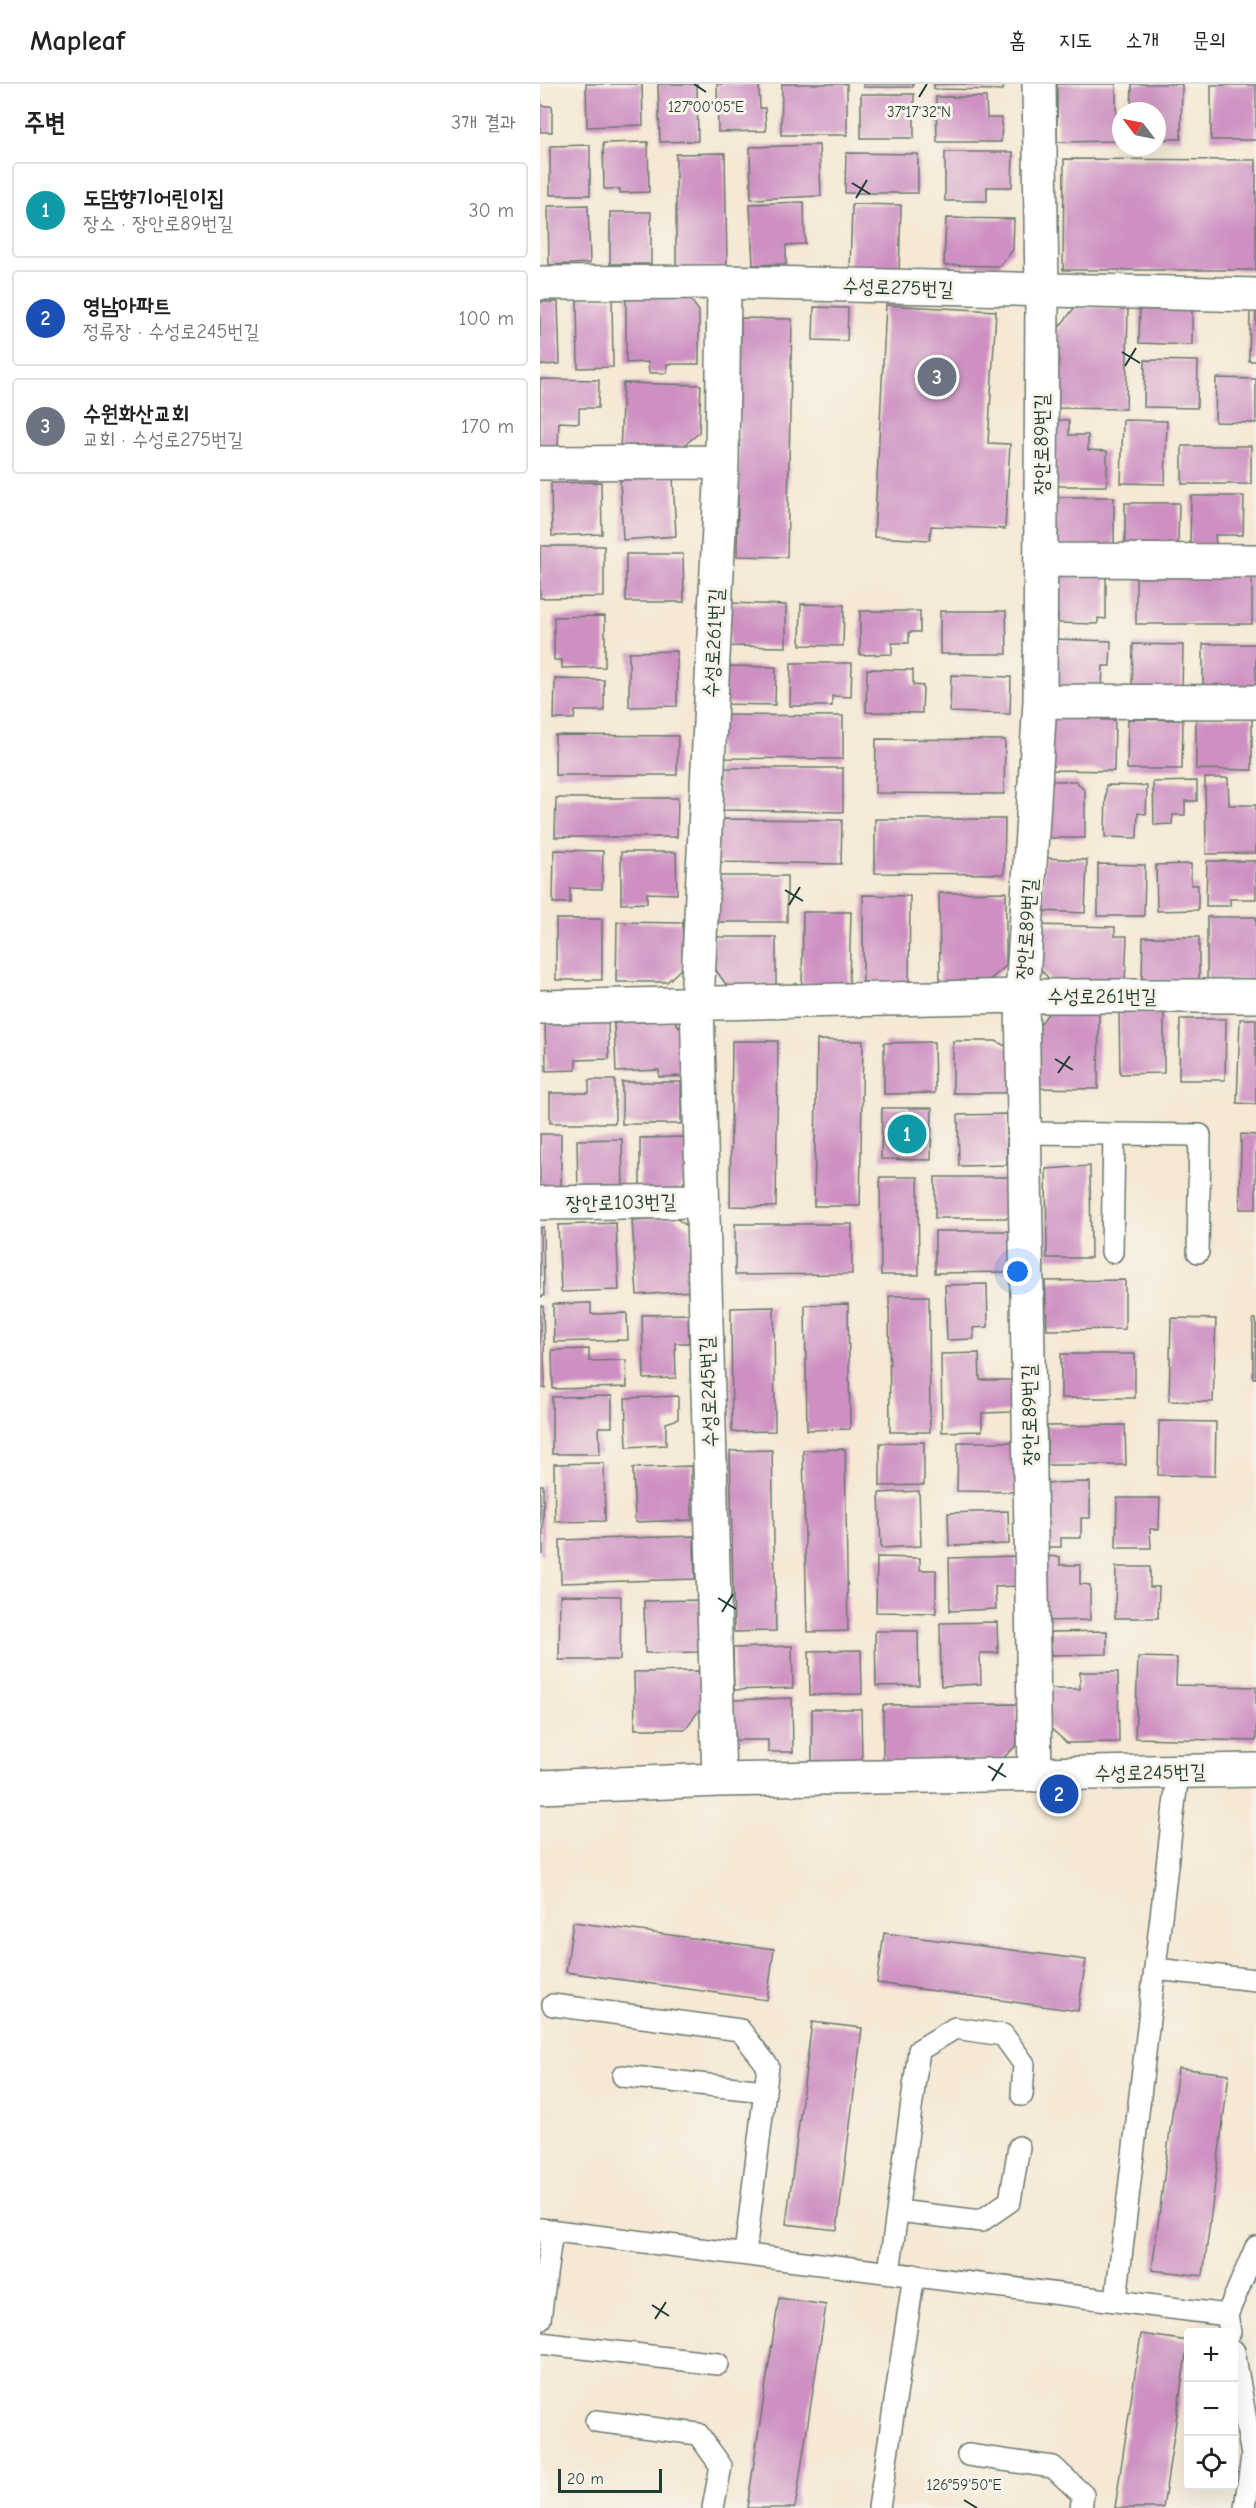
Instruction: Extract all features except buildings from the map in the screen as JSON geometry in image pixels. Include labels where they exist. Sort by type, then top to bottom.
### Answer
[{"type":"street","name":"장안로89번길","points":[[1035,1775],[1022,996],[1040,701],[1042,291],[1039,84]]},
{"type":"street","name":"수성로275번길","points":[[540,283],[724,282],[1256,295]]},
{"type":"street","name":"수성로261번길","points":[[697,1004],[722,462],[724,282]]},
{"type":"street","points":[[540,463],[722,462]]},
{"type":"street","points":[[1041,560],[1256,561]]},
{"type":"street","points":[[1040,701],[1256,702]]},
{"type":"street","name":"수성로261번길","points":[[540,1007],[1022,996],[1256,996]]},
{"type":"street","name":"수성로245번길","points":[[697,1004],[720,1780]]},
{"type":"street","name":"장안로103번길","points":[[540,1203],[702,1202]]},
{"type":"street","name":"수성로245번길","points":[[540,1787],[720,1780],[1256,1770]]},
{"type":"lane","points":[[1024,1133],[1200,1135],[1198,1252]]},
{"type":"lane","points":[[1112,1252],[1114,1134]]},
{"type":"lane","points":[[1116,2300],[1178,1772]]},
{"type":"lane","points":[[1155,1969],[1256,1980]]},
{"type":"lane","points":[[553,2005],[740,2030],[768,2066],[745,2254]]},
{"type":"lane","points":[[889,2272],[919,2050],[955,2028],[1003,2035],[1024,2064],[1022,2095]]},
{"type":"lane","points":[[623,2076],[765,2091]]},
{"type":"lane","points":[[898,2211],[981,2221],[1010,2201],[1019,2147]]},
{"type":"lane","points":[[540,2319],[546,2230],[1116,2300],[1229,2324],[1256,2247]]},
{"type":"lane","points":[[879,2508],[914,2275]]},
{"type":"lane","points":[[540,2343],[718,2364]]},
{"type":"lane","points":[[1238,2379],[1252,2456],[1245,2508]]},
{"type":"lane","points":[[596,2421],[698,2434],[721,2466],[713,2508]]},
{"type":"lane","points":[[968,2455],[1053,2467],[1083,2495],[1081,2508]]},
{"type":"place","name":"수원화산교회","points":[[937,377]]},
{"type":"place","name":"도담향기어린이집","points":[[907,1134]]},
{"type":"place","name":"영남아파트","points":[[1059,1794]]}]
